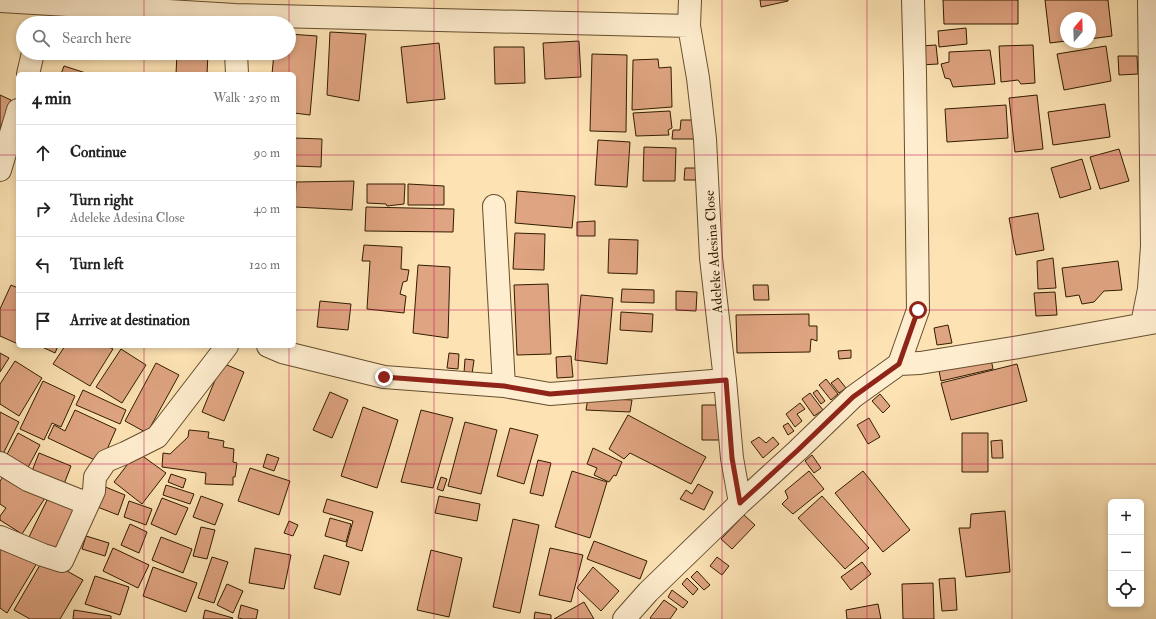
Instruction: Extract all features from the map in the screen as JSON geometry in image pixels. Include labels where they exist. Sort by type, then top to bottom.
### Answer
[{"type":"street","name":"Adeleke Adesina Close","points":[[690,0],[689,26],[706,139],[711,258],[726,380],[732,458],[740,503]]},
{"type":"street","points":[[899,364],[918,310],[915,74],[912,0]]},
{"type":"street","points":[[624,619],[648,592],[853,397],[899,364],[920,363],[1012,348],[1149,323],[1149,289],[1152,246],[1149,0]]},
{"type":"street","points":[[0,1],[45,14],[235,13],[689,26]]},
{"type":"street","points":[[28,72],[31,60]]},
{"type":"street","points":[[236,60],[237,72]]},
{"type":"street","points":[[0,170],[16,117]]},
{"type":"street","points":[[494,206],[504,386]]},
{"type":"street","points":[[0,537],[62,561],[94,490],[94,477],[106,461],[125,454],[157,437],[225,348]]},
{"type":"street","points":[[273,348],[282,352],[384,377],[504,386],[550,394],[726,380]]},
{"type":"street","points":[[0,463],[28,480],[88,504]]},
{"type":"building","points":[[760,0],[788,0],[788,1],[761,7]]},
{"type":"building","points":[[943,0],[1018,0],[1018,24],[944,24]]},
{"type":"building","points":[[1045,0],[1108,0],[1112,36],[1096,38],[1096,12],[1060,12],[1060,42],[1050,43]]},
{"type":"building","points":[[966,28],[967,44],[939,47],[938,31]]},
{"type":"building","points":[[330,32],[366,34],[359,101],[327,95]]},
{"type":"building","points":[[296,34],[317,36],[310,115],[296,113],[296,72],[272,72],[273,60],[296,60]]},
{"type":"building","points":[[579,41],[581,77],[545,79],[543,43]]},
{"type":"building","points":[[439,43],[445,99],[407,103],[401,47]]},
{"type":"building","points":[[936,45],[938,64],[920,65],[919,46]]},
{"type":"building","points":[[1033,45],[1035,83],[1021,84],[1018,80],[1001,82],[999,46]]},
{"type":"building","points":[[1106,46],[1111,81],[1064,90],[1057,54]]},
{"type":"building","points":[[494,47],[524,47],[525,83],[495,84]]},
{"type":"building","points":[[990,50],[995,84],[953,87],[950,79],[945,78],[941,64],[949,62],[949,52]]},
{"type":"building","points":[[592,54],[627,55],[626,132],[590,131]]},
{"type":"building","points":[[1118,56],[1137,56],[1138,74],[1119,75]]},
{"type":"building","points":[[658,59],[659,68],[671,67],[672,107],[632,110],[633,60]]},
{"type":"building","points":[[177,60],[208,60],[207,72],[176,72]]},
{"type":"building","points":[[64,66],[83,72],[62,72]]},
{"type":"building","points":[[0,95],[11,100],[0,129]]},
{"type":"building","points":[[1037,95],[1043,149],[1015,152],[1009,98]]},
{"type":"building","points":[[1105,104],[1110,137],[1053,145],[1048,112]]},
{"type":"building","points":[[1006,105],[1008,138],[947,142],[945,109]]},
{"type":"building","points":[[670,111],[672,128],[668,130],[669,135],[636,136],[633,113]]},
{"type":"building","points":[[681,120],[696,120],[696,139],[672,139],[673,130],[680,130]]},
{"type":"building","points":[[296,138],[322,139],[321,167],[296,166]]},
{"type":"building","points":[[598,140],[630,142],[627,187],[595,185]]},
{"type":"building","points":[[644,147],[676,148],[675,181],[643,181]]},
{"type":"building","points":[[1119,149],[1129,181],[1100,189],[1090,157]]},
{"type":"building","points":[[1082,159],[1091,189],[1060,198],[1051,168]]},
{"type":"building","points":[[685,168],[696,168],[696,180],[684,180]]},
{"type":"building","points":[[354,181],[352,210],[296,207],[296,182]]},
{"type":"building","points":[[367,184],[405,184],[404,204],[387,206],[386,204],[367,203]]},
{"type":"building","points":[[408,184],[444,186],[444,205],[408,205]]},
{"type":"building","points":[[517,191],[575,196],[572,228],[515,223]]},
{"type":"building","points":[[366,207],[454,209],[453,232],[365,231]]},
{"type":"building","points":[[1038,213],[1044,250],[1016,255],[1009,218]]},
{"type":"building","points":[[595,221],[595,236],[577,236],[577,222]]},
{"type":"building","points":[[515,233],[545,234],[544,270],[513,269]]},
{"type":"building","points":[[609,239],[638,240],[637,274],[608,273]]},
{"type":"building","points":[[364,245],[402,247],[401,269],[409,270],[407,281],[403,282],[400,294],[406,296],[404,313],[367,309],[370,261],[362,261]]},
{"type":"building","points":[[1053,258],[1056,288],[1038,289],[1037,261]]},
{"type":"building","points":[[1118,261],[1122,290],[1104,291],[1094,302],[1082,304],[1079,295],[1066,297],[1062,268]]},
{"type":"building","points":[[418,265],[450,267],[448,338],[413,333]]},
{"type":"building","points":[[548,284],[551,354],[517,355],[514,285]]},
{"type":"building","points":[[11,285],[16,287],[16,343],[0,336],[0,309]]},
{"type":"building","points":[[753,285],[768,285],[769,300],[754,300]]},
{"type":"building","points":[[622,289],[654,290],[654,303],[621,302]]},
{"type":"building","points":[[676,291],[697,292],[696,311],[676,310]]},
{"type":"building","points":[[1055,292],[1057,315],[1036,316],[1034,293]]},
{"type":"building","points":[[581,295],[613,298],[607,364],[575,360]]},
{"type":"building","points":[[320,301],[351,304],[348,330],[317,327]]},
{"type":"building","points":[[621,312],[653,314],[652,332],[620,330]]},
{"type":"building","points":[[809,314],[809,326],[817,326],[817,341],[811,339],[810,352],[737,353],[736,315]]},
{"type":"building","points":[[948,325],[952,343],[937,345],[934,328]]},
{"type":"building","points":[[44,348],[57,348],[55,353]]},
{"type":"building","points":[[64,348],[113,349],[90,386],[53,364]]},
{"type":"building","points":[[121,349],[146,365],[122,403],[96,387]]},
{"type":"building","points":[[851,350],[851,358],[839,359],[838,351]]},
{"type":"building","points":[[0,353],[9,358],[0,372]]},
{"type":"building","points":[[449,353],[459,354],[458,369],[447,368]]},
{"type":"building","points":[[571,356],[573,377],[557,378],[556,357]]},
{"type":"building","points":[[465,359],[474,360],[472,374],[464,373]]},
{"type":"building","points":[[991,359],[993,369],[941,381],[939,371]]},
{"type":"building","points":[[15,361],[42,378],[19,416],[0,404],[0,384]]},
{"type":"building","points":[[156,363],[179,375],[147,433],[125,421]]},
{"type":"building","points":[[222,363],[244,372],[224,421],[202,412]]},
{"type":"building","points":[[1017,364],[1027,401],[951,420],[941,383]]},
{"type":"building","points":[[838,378],[846,388],[839,393],[831,383]]},
{"type":"building","points":[[826,379],[838,394],[831,400],[819,385]]},
{"type":"building","points":[[43,381],[75,396],[61,427],[52,423],[44,440],[20,429]]},
{"type":"building","points":[[83,390],[126,410],[120,424],[76,405]]},
{"type":"building","points":[[817,390],[825,401],[821,404],[813,393]]},
{"type":"building","points":[[330,392],[348,400],[332,438],[313,430]]},
{"type":"building","points":[[810,393],[823,410],[814,416],[802,399]]},
{"type":"building","points":[[880,394],[890,406],[883,413],[872,401]]},
{"type":"building","points":[[588,398],[632,400],[630,412],[586,410]]},
{"type":"building","points":[[800,403],[805,409],[797,414],[802,421],[795,427],[786,414]]},
{"type":"building","points":[[702,405],[721,405],[722,440],[702,440]]},
{"type":"building","points":[[363,407],[398,420],[377,488],[341,476]]},
{"type":"building","points":[[75,410],[116,429],[101,463],[48,438],[54,425],[65,431]]},
{"type":"building","points":[[421,410],[453,418],[433,488],[401,482]]},
{"type":"building","points":[[0,412],[19,422],[1,458],[0,457]]},
{"type":"building","points":[[628,415],[706,457],[691,484],[630,453],[624,459],[609,449]]},
{"type":"building","points":[[869,418],[880,437],[868,444],[857,425]]},
{"type":"building","points":[[465,422],[497,430],[481,494],[448,486]]},
{"type":"building","points":[[788,423],[794,431],[788,435],[783,426]]},
{"type":"building","points":[[510,428],[538,435],[524,484],[497,476]]},
{"type":"building","points":[[189,430],[209,432],[208,438],[224,441],[223,447],[234,449],[233,462],[237,463],[235,477],[233,477],[233,485],[205,484],[206,473],[162,467],[163,453],[170,454],[188,437]]},
{"type":"building","points":[[18,433],[40,445],[24,475],[2,464]]},
{"type":"building","points":[[962,433],[988,433],[988,472],[962,472]]},
{"type":"building","points":[[759,437],[766,443],[773,437],[779,444],[763,458],[751,442]]},
{"type":"building","points":[[1002,440],[1003,458],[992,458],[991,441]]},
{"type":"building","points":[[593,448],[622,462],[616,476],[614,475],[609,482],[594,475],[597,468],[587,464]]},
{"type":"building","points":[[137,452],[166,473],[142,504],[114,482]]},
{"type":"building","points":[[39,453],[71,466],[64,484],[32,471]]},
{"type":"building","points":[[267,454],[279,458],[274,471],[263,467]]},
{"type":"building","points":[[812,455],[821,468],[814,473],[805,461]]},
{"type":"building","points":[[538,460],[551,463],[543,496],[530,493]]},
{"type":"building","points":[[250,468],[290,481],[279,515],[238,501]]},
{"type":"building","points":[[572,471],[607,482],[590,538],[555,527]]},
{"type":"building","points":[[809,471],[824,489],[793,514],[782,504],[788,498],[785,491]]},
{"type":"building","points":[[863,471],[910,530],[883,552],[835,493]]},
{"type":"building","points":[[6,473],[45,498],[22,534],[0,520],[0,516],[6,508],[0,504],[0,481]]},
{"type":"building","points":[[171,474],[186,479],[183,488],[168,482]]},
{"type":"building","points":[[441,477],[447,479],[443,491],[437,489]]},
{"type":"building","points":[[698,484],[713,492],[704,510],[680,499],[686,490],[692,494]]},
{"type":"building","points":[[166,485],[194,494],[190,504],[163,495]]},
{"type":"building","points":[[103,486],[125,495],[118,515],[95,506]]},
{"type":"building","points":[[49,496],[79,511],[58,553],[28,539]]},
{"type":"building","points":[[201,496],[223,504],[215,525],[193,517]]},
{"type":"building","points":[[439,496],[480,504],[477,521],[435,513]]},
{"type":"building","points":[[822,496],[869,548],[845,569],[798,518]]},
{"type":"building","points":[[162,498],[188,508],[176,535],[151,524]]},
{"type":"building","points":[[327,499],[373,512],[362,551],[346,546],[353,521],[323,512]]},
{"type":"building","points":[[129,501],[152,509],[146,525],[124,517]]},
{"type":"building","points":[[1005,511],[1010,572],[966,577],[959,528],[970,528],[971,514]]},
{"type":"building","points":[[744,515],[755,525],[732,549],[721,539]]},
{"type":"building","points":[[330,518],[351,524],[346,542],[325,536]]},
{"type":"building","points":[[513,519],[539,525],[520,613],[493,607]]},
{"type":"building","points":[[289,521],[298,525],[293,536],[284,533]]},
{"type":"building","points":[[130,524],[147,532],[139,553],[121,545]]},
{"type":"building","points":[[201,527],[215,530],[207,559],[193,556]]},
{"type":"building","points":[[86,536],[109,543],[105,556],[82,549]]},
{"type":"building","points":[[161,537],[192,549],[183,573],[152,560]]},
{"type":"building","points":[[594,541],[647,561],[640,579],[587,559]]},
{"type":"building","points":[[0,544],[37,563],[7,613],[0,608]]},
{"type":"building","points":[[113,548],[149,565],[138,588],[103,571]]},
{"type":"building","points":[[255,548],[291,555],[284,589],[249,583]]},
{"type":"building","points":[[550,548],[583,555],[571,602],[539,595]]},
{"type":"building","points":[[431,550],[462,558],[449,617],[417,610]]},
{"type":"building","points":[[324,555],[349,562],[340,595],[314,588]]},
{"type":"building","points":[[212,557],[228,562],[214,603],[198,598]]},
{"type":"building","points":[[717,557],[729,566],[722,575],[710,566]]},
{"type":"building","points":[[44,558],[83,580],[60,619],[30,619],[14,610]]},
{"type":"building","points":[[862,562],[871,574],[851,590],[841,577]]},
{"type":"building","points":[[153,567],[197,583],[186,612],[143,596]]},
{"type":"building","points":[[593,567],[619,591],[601,611],[577,588]]},
{"type":"building","points":[[697,571],[710,585],[704,590],[691,577]]},
{"type":"building","points":[[95,576],[129,587],[120,615],[85,604]]},
{"type":"building","points":[[687,578],[698,589],[693,595],[682,584]]},
{"type":"building","points":[[955,578],[957,610],[942,611],[939,579]]},
{"type":"building","points":[[933,583],[934,619],[903,619],[902,584]]},
{"type":"building","points":[[227,584],[243,591],[233,613],[217,605]]},
{"type":"building","points":[[672,590],[688,602],[683,608],[668,597]]},
{"type":"building","points":[[664,600],[677,609],[670,619],[650,618]]},
{"type":"building","points":[[584,602],[594,619],[554,619]]},
{"type":"building","points":[[878,604],[881,619],[847,619],[846,610]]},
{"type":"building","points":[[241,605],[258,610],[256,619],[238,618]]},
{"type":"building","points":[[74,610],[111,616],[111,619],[73,619]]},
{"type":"building","points":[[205,610],[233,618],[203,619]]},
{"type":"building","points":[[535,612],[551,615],[551,619],[534,619]]},
{"type":"route","points":[[384,377],[504,386],[550,394],[726,380],[732,458],[740,503],[853,397],[899,364],[918,310]]}]
